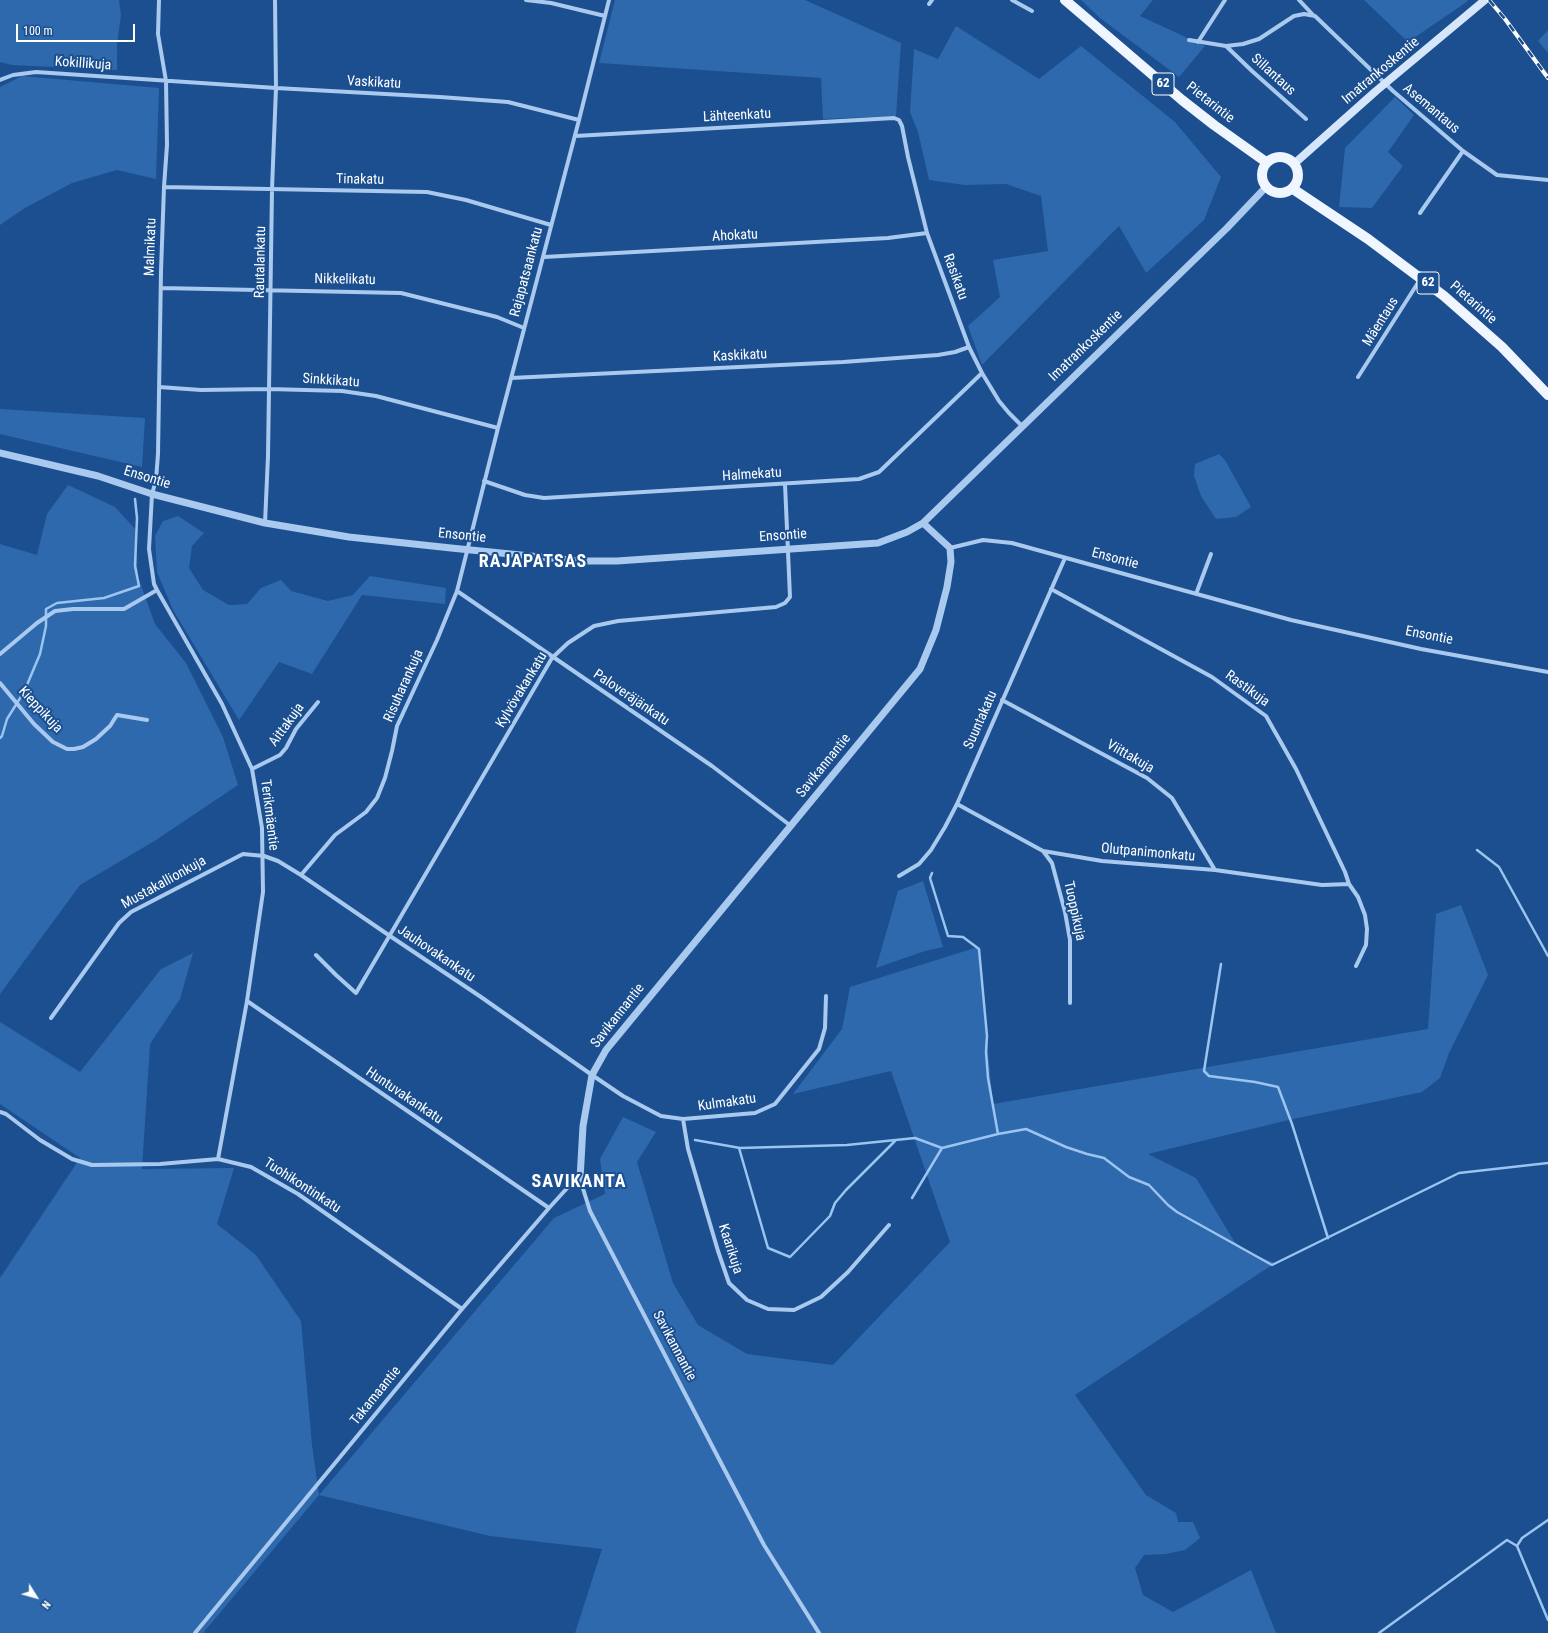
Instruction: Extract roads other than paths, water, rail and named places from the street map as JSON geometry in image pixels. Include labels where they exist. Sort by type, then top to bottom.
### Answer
[{"type":"main road","name":"Pietarintie","points":[[1064,0],[1192,108],[1266,162]]},
{"type":"main road","name":"Imatrankoskentie","points":[[1295,163],[1385,84],[1485,0]]},
{"type":"main road","points":[[1281,156],[1295,163],[1299,173],[1293,189],[1282,193],[1271,191],[1266,187],[1262,175],[1266,162],[1281,156]]},
{"type":"main road","name":"Pietarintie","points":[[1293,189],[1339,219],[1422,278],[1487,333],[1548,395]]},
{"type":"street","name":"Malmikatu","points":[[152,494],[156,480],[158,454],[161,288],[164,187],[167,145],[166,81],[158,34],[159,0]]},
{"type":"street","name":"Rautalankatu","points":[[265,523],[272,289],[272,189],[276,88],[275,0]]},
{"type":"street","points":[[526,0],[551,3],[605,16]]},
{"type":"street","name":"Rajapatsaankatu","points":[[467,550],[524,328],[544,257],[609,0]]},
{"type":"street","points":[[1012,0],[1032,11]]},
{"type":"street","points":[[1198,42],[1225,0]]},
{"type":"street","points":[[1299,0],[1385,84]]},
{"type":"street","name":"Sillantaus","points":[[1189,40],[1226,46],[1243,44],[1259,39],[1294,16],[1304,14],[1315,16]]},
{"type":"street","name":"Sillantaus","points":[[1226,46],[1252,72],[1306,119]]},
{"type":"street","name":"Kokillikuja","points":[[0,80],[13,75],[36,72],[166,81]]},
{"type":"street","name":"Vaskikatu","points":[[166,81],[508,102],[579,120]]},
{"type":"street","name":"Asemantaus","points":[[1385,84],[1463,150],[1497,175],[1548,180]]},
{"type":"street","name":"Lähteenkatu","points":[[575,136],[894,118],[899,120]]},
{"type":"street","name":"Rasikatu","points":[[899,120],[902,126],[908,157],[927,232],[969,347],[982,373],[999,401],[1022,426]]},
{"type":"street","name":"Asemantaus","points":[[1420,213],[1463,150]]},
{"type":"street","name":"Tinakatu","points":[[164,187],[427,192],[500,209],[551,225]]},
{"type":"street","name":"Imatrankoskentie","points":[[923,523],[1227,228],[1266,187]]},
{"type":"street","name":"Ahokatu","points":[[544,257],[888,238],[927,232]]},
{"type":"street","name":"Mäentaus","points":[[1358,377],[1422,278]]},
{"type":"street","name":"Nikkelikatu","points":[[161,288],[272,289],[401,293],[497,317],[524,328]]},
{"type":"street","name":"Kaskikatu","points":[[511,378],[843,362],[938,355],[955,352],[969,347]]},
{"type":"street","name":"Halmekatu","points":[[484,481],[525,495],[544,498],[859,479],[878,472],[982,373]]},
{"type":"street","name":"Sinkkikatu","points":[[159,387],[201,390],[269,389],[342,391],[376,396],[498,428]]},
{"type":"street","name":"Ensontie","points":[[0,453],[98,476],[152,494],[265,523],[349,537],[575,560],[617,561],[787,548],[878,543],[907,532],[923,523]]},
{"type":"street","name":"Kylvövakankatu","points":[[316,955],[356,992],[552,658],[568,643],[594,626],[612,622],[776,607],[785,603],[790,597],[785,484]]},
{"type":"street","name":"Terikmäentie","points":[[152,494],[149,549],[154,584],[222,704],[252,769],[262,828],[264,856],[263,892],[247,1001],[218,1159]]},
{"type":"street","points":[[923,523],[950,548]]},
{"type":"street","name":"Ensontie","points":[[950,548],[983,540],[1012,543],[1291,620],[1422,648],[1548,672]]},
{"type":"street","name":"Savikannantie","points":[[819,1633],[764,1545],[590,1211],[580,1179],[583,1126],[592,1075],[606,1050],[920,668],[936,630],[947,587],[951,562],[950,548]]},
{"type":"street","name":"Risuharankuja","points":[[301,874],[335,835],[366,812],[377,798],[385,778],[397,726],[437,640],[457,591],[467,550]]},
{"type":"street","points":[[1196,594],[1211,554]]},
{"type":"street","name":"Suuntakatu","points":[[899,876],[920,864],[931,850],[945,827],[957,804],[1065,558]]},
{"type":"street","name":"Rastikuja","points":[[1051,589],[1212,677],[1266,716],[1296,769],[1345,872],[1349,884],[1358,897],[1365,915],[1367,929],[1366,946],[1356,966]]},
{"type":"street","points":[[0,654],[37,623],[55,612],[73,609],[124,609],[157,590]]},
{"type":"street","name":"Paloveräjänkatu","points":[[457,591],[552,658],[712,766],[791,826]]},
{"type":"street","name":"Kieppikuja","points":[[0,683],[34,724],[53,742],[67,749],[74,750],[90,743],[102,734],[117,715],[147,720]]},
{"type":"street","name":"Viittakuja","points":[[1002,700],[1147,778],[1172,798],[1215,870]]},
{"type":"street","name":"Aittakuja","points":[[252,769],[280,755],[286,748],[296,729],[318,702]]},
{"type":"street","name":"Olutpanimonkatu","points":[[957,804],[1043,851],[1102,861],[1215,870],[1322,884],[1349,884]]},
{"type":"street","name":"Tuoppikuja","points":[[1043,851],[1052,863],[1065,912],[1070,940],[1070,1003]]},
{"type":"street","name":"Mustakallionkuja","points":[[51,1018],[119,923],[131,912],[243,854],[264,856]]},
{"type":"street","name":"Jauhovakankatu","points":[[264,856],[278,861],[301,874],[592,1075]]},
{"type":"street","name":"Kulmakatu","points":[[592,1075],[641,1106],[661,1116],[683,1119],[755,1113],[775,1104],[819,1049],[825,1028],[826,996]]},
{"type":"street","name":"Huntuvakankatu","points":[[247,1001],[549,1208]]},
{"type":"street","name":"Tuohikontinkatu","points":[[0,1112],[6,1114],[40,1140],[72,1159],[92,1165],[160,1164],[218,1159],[251,1167],[298,1194],[462,1309]]},
{"type":"street","name":"Kaarikuja","points":[[683,1119],[688,1149],[729,1283],[747,1300],[768,1309],[794,1310],[820,1297],[848,1272],[889,1225]]},
{"type":"street","name":"Takamaantie","points":[[195,1633],[462,1309],[549,1208],[570,1185],[580,1179]]},
{"type":"waterway","points":[[0,738],[7,719],[24,692],[40,654],[46,626],[46,609],[57,603],[104,598],[139,586],[135,566],[137,518],[135,499]]},
{"type":"waterway","points":[[1477,850],[1499,867],[1548,956]]},
{"type":"waterway","points":[[932,873],[930,878],[948,936],[963,937],[979,949],[987,1036],[986,1052],[988,1078],[998,1134]]},
{"type":"waterway","points":[[1221,964],[1204,1071],[1209,1076],[1255,1082],[1278,1087],[1292,1124],[1328,1238]]},
{"type":"waterway","points":[[695,1140],[740,1148],[847,1145],[915,1138],[942,1148],[998,1134],[1026,1129],[1066,1147],[1104,1158],[1129,1177],[1149,1185],[1168,1205],[1177,1212],[1272,1265],[1459,1173],[1548,1163]]},
{"type":"waterway","points":[[739,1148],[768,1248],[790,1257],[830,1216],[835,1203],[846,1190],[895,1141]]},
{"type":"waterway","points":[[912,1198],[942,1148]]},
{"type":"waterway","points":[[1517,1546],[1522,1538],[1548,1520]]},
{"type":"waterway","points":[[1379,1633],[1507,1540],[1517,1546],[1548,1620]]},
{"type":"railway","points":[[1489,0],[1505,19],[1548,78]]},
{"type":"district","name":"RAJAPATSAS","points":[[533,562]]},
{"type":"district","name":"SAVIKANTA","points":[[579,1182]]}]
